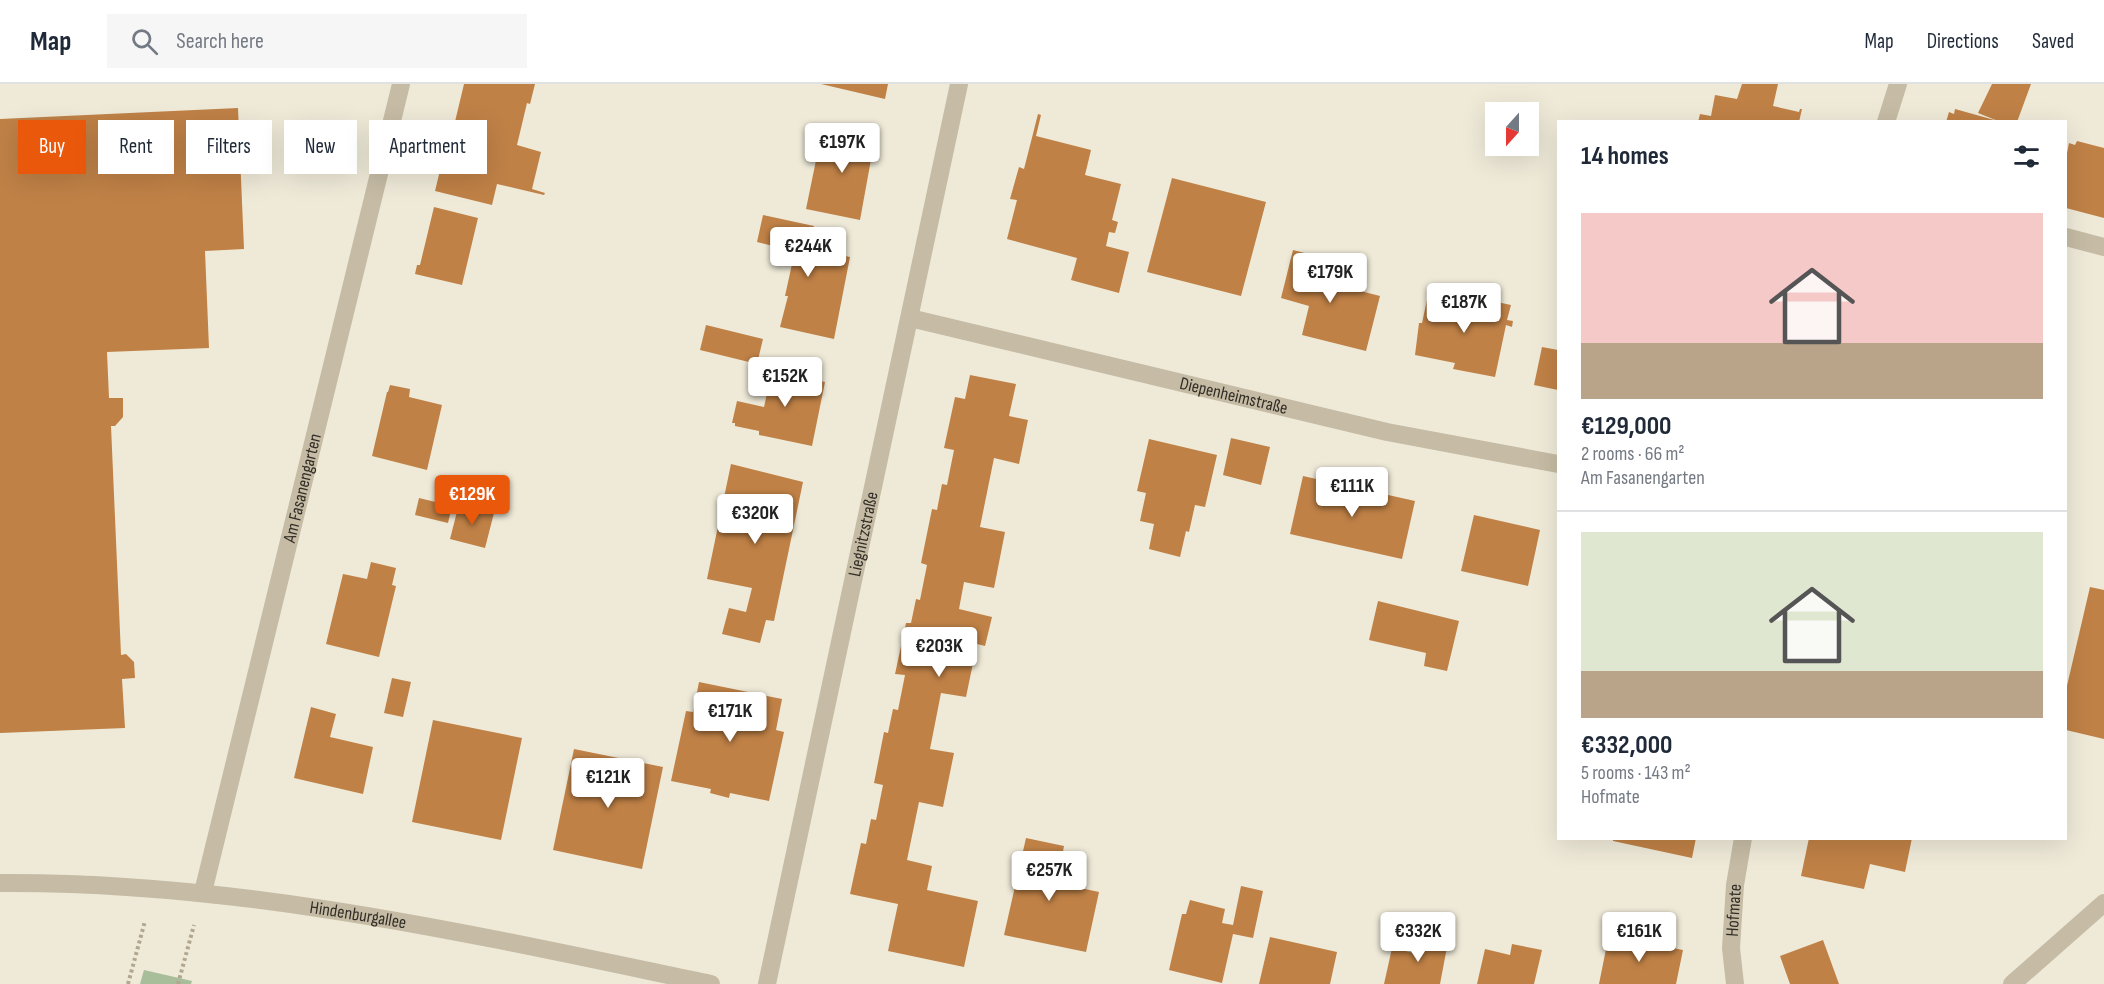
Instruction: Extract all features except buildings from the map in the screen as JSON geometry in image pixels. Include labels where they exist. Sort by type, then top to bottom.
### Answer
[{"type":"street","name":"Am Fasanengarten","points":[[203,892],[401,84]]},
{"type":"street","name":"Liegnitzstraße","points":[[767,984],[959,84]]},
{"type":"street","points":[[1887,120],[1898,84]]},
{"type":"street","points":[[2067,237],[2104,247]]},
{"type":"street","name":"Diepenheimstraße","points":[[910,318],[1387,432],[1557,464]]},
{"type":"street","name":"Hofmate","points":[[1736,984],[1731,948],[1735,885],[1743,840]]},
{"type":"street","name":"Hindenburgallee","points":[[0,883],[154,888],[203,892],[424,925],[711,984]]},
{"type":"street","points":[[2012,984],[2104,903]]},
{"type":"path","points":[[128,984],[154,888]]},
{"type":"path","points":[[178,984],[203,892]]},
{"type":"green space","points":[[144,970],[192,981],[191,984],[140,984]]}]
